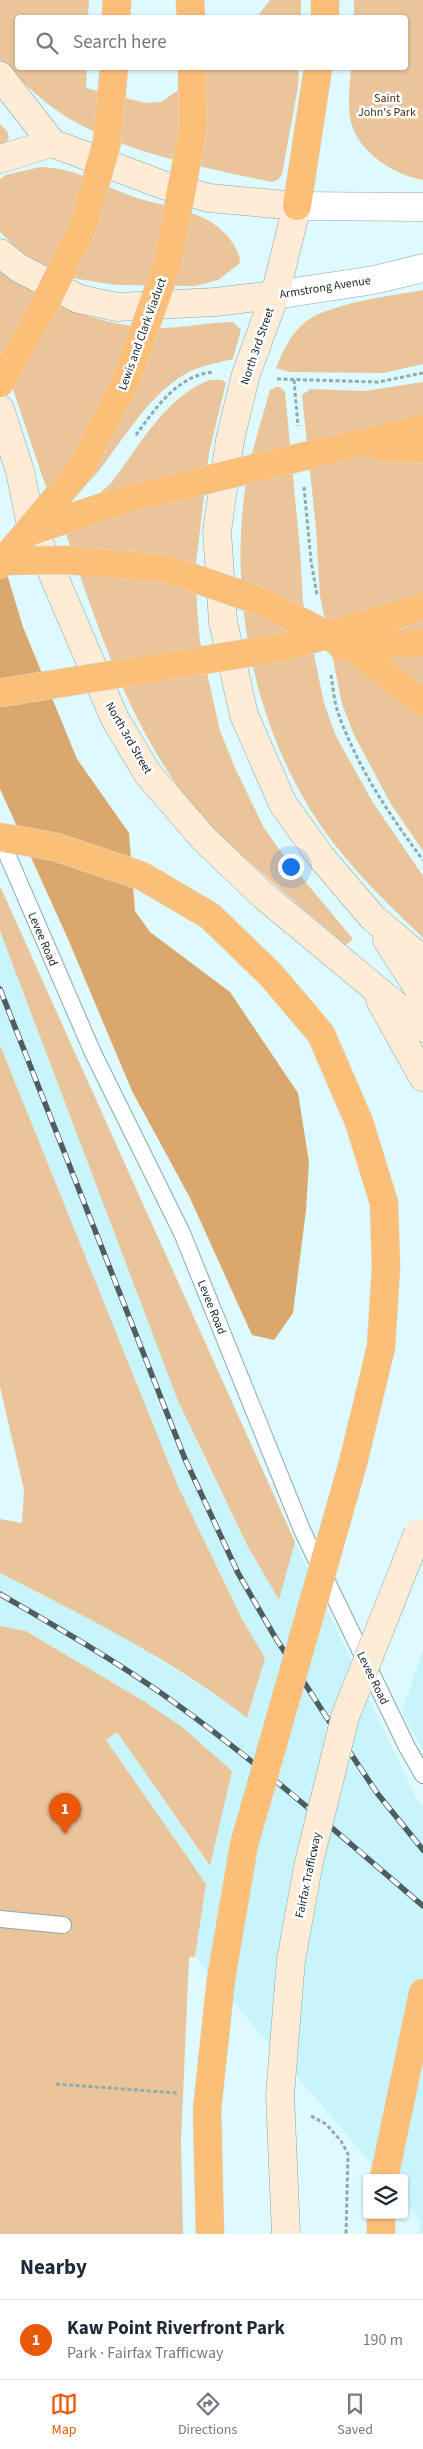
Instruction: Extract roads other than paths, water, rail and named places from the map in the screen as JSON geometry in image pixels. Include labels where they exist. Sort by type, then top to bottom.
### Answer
[{"type":"highway","points":[[116,15],[117,0]]},
{"type":"highway","points":[[190,0],[191,15]]},
{"type":"highway","points":[[325,0],[325,15]]},
{"type":"highway","points":[[0,382],[42,310],[84,224],[106,142],[114,70]]},
{"type":"highway","name":"Lewis and Clark Viaduct","points":[[0,563],[79,471],[127,379],[168,262],[193,128],[192,70]]},
{"type":"highway","points":[[297,206],[318,70]]},
{"type":"highway","points":[[0,541],[127,499],[423,428]]},
{"type":"highway","points":[[347,446],[423,449]]},
{"type":"highway","points":[[0,563],[66,560],[167,569],[263,602],[287,614],[352,648],[423,702]]},
{"type":"highway","points":[[0,693],[285,647],[423,607]]},
{"type":"highway","points":[[285,647],[423,643]]},
{"type":"highway","points":[[0,837],[56,847],[142,876],[210,916],[271,975],[321,1034],[359,1122],[384,1203],[386,1267],[381,1347],[353,1463],[244,1845],[222,1979],[207,2110],[210,2234]]},
{"type":"highway","points":[[385,2174],[423,1993]]},
{"type":"highway","points":[[381,2219],[381,2234]]},
{"type":"main road","points":[[0,76],[52,143],[163,185],[209,198],[297,206]]},
{"type":"main road","points":[[0,159],[52,143]]},
{"type":"main road","name":"North 3rd Street","points":[[297,206],[276,295],[246,374],[230,440],[217,531],[223,622],[244,715],[283,804],[321,857],[373,918],[423,960]]},
{"type":"main road","name":"Armstrong Avenue","points":[[0,253],[19,268],[79,298],[117,307],[215,302],[276,295]]},
{"type":"main road","name":"North 3rd Street","points":[[0,409],[20,472],[30,521],[115,719],[148,774],[204,839],[264,896],[423,1028]]},
{"type":"main road","points":[[373,918],[423,996]]},
{"type":"main road","points":[[372,985],[423,1077]]},
{"type":"main road","name":"Fairfax Trafficway","points":[[286,2234],[280,2095],[291,1960],[308,1872],[345,1717],[422,1525]]},
{"type":"street","points":[[297,206],[423,207]]},
{"type":"street","name":"Armstrong Avenue","points":[[276,295],[374,280],[423,268]]},
{"type":"lane","name":"Levee Road","points":[[0,837],[93,1053],[182,1233],[302,1530],[407,1747],[423,1775]]},
{"type":"lane","points":[[0,1919],[63,1925]]},
{"type":"railway","points":[[0,989],[185,1459],[238,1573],[275,1637],[377,1793],[423,1850]]},
{"type":"railway","points":[[0,1594],[122,1667],[229,1743],[295,1796],[423,1906]]},
{"type":"place","name":"Kaw Point Riverfront Park","points":[[65,1834]]},
{"type":"park label","name":"Saint John's Park","points":[[387,105]]}]
